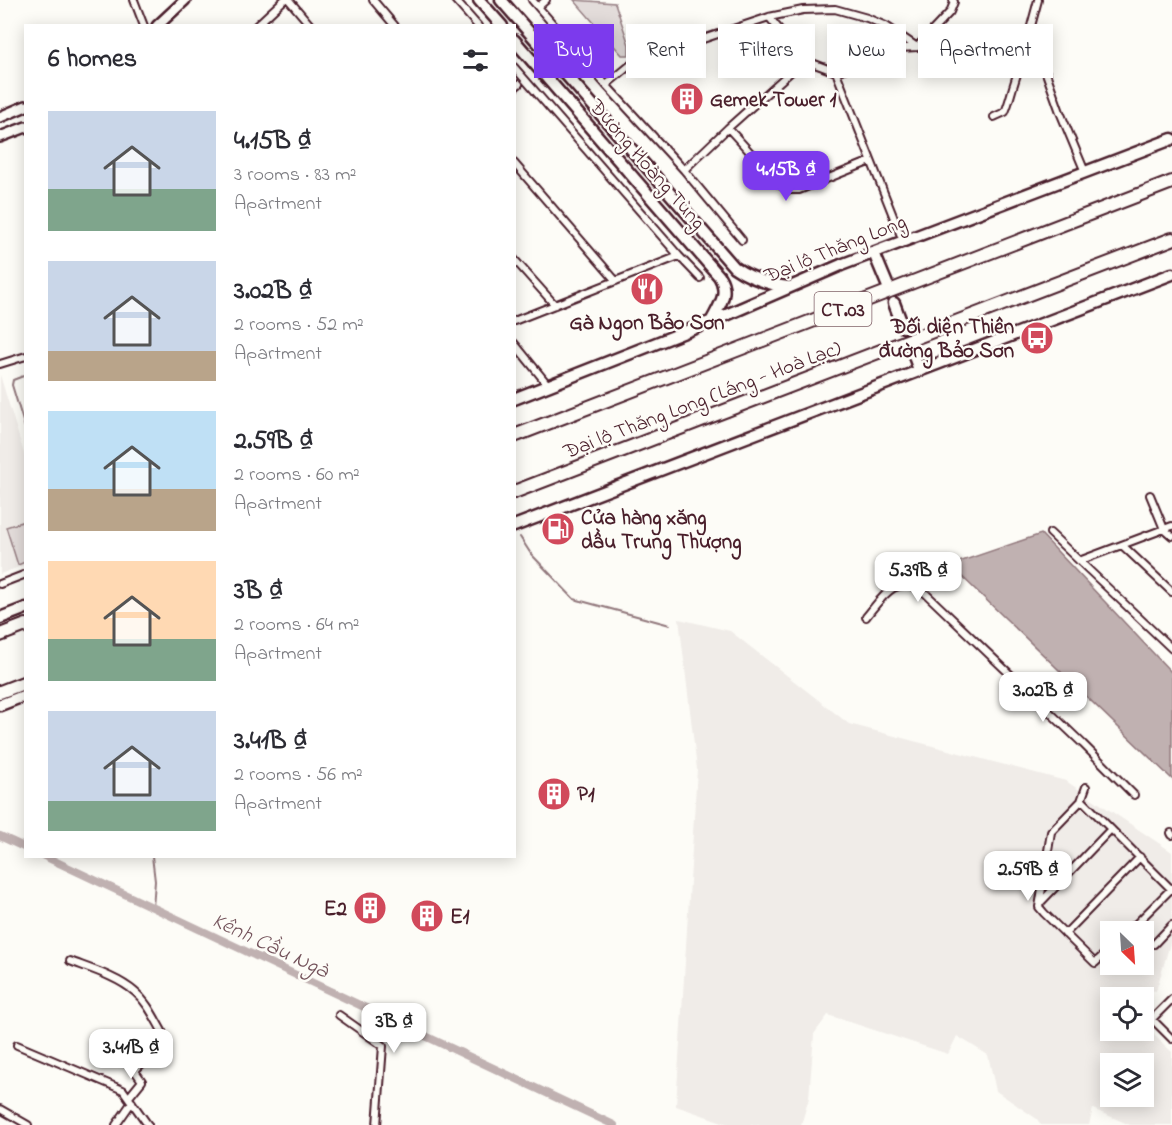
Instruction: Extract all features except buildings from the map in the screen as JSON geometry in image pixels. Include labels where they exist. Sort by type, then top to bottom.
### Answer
[{"type":"highway","name":"Đại lộ Thăng Long (Láng - Hoà Lạc)","points":[[516,435],[1172,182]]},
{"type":"highway","name":"Đại lộ Thăng Long (Láng - Hoà Lạc)","points":[[516,491],[1172,239]]},
{"type":"highway","points":[[0,635],[24,626]]},
{"type":"highway","points":[[0,692],[24,683]]},
{"type":"main road","points":[[479,0],[500,24]]},
{"type":"main road","name":"Đường Hoàng Tùng","points":[[501,0],[734,267],[757,280],[788,287]]},
{"type":"main road","name":"Đường Hoàng Tùng","points":[[516,42],[719,276],[722,281],[723,300],[710,322]]},
{"type":"main road","name":"Đại lộ Thăng Long","points":[[516,398],[710,322],[788,287],[874,253],[1172,139]]},
{"type":"main road","points":[[874,253],[889,289]]},
{"type":"main road","points":[[516,525],[1172,274]]},
{"type":"main road","points":[[894,303],[903,327]]},
{"type":"main road","points":[[910,345],[920,370]]},
{"type":"main road","points":[[0,618],[24,609]]},
{"type":"main road","points":[[0,705],[24,696]]},
{"type":"street","points":[[134,0],[143,24]]},
{"type":"street","points":[[159,24],[185,0]]},
{"type":"street","points":[[258,24],[284,0]]},
{"type":"street","points":[[289,0],[309,24]]},
{"type":"street","points":[[372,0],[393,24]]},
{"type":"street","points":[[455,0],[476,24]]},
{"type":"street","points":[[532,0],[606,86],[684,170],[742,240]]},
{"type":"street","points":[[538,7],[546,0]]},
{"type":"street","points":[[906,48],[917,47],[950,12],[953,0]]},
{"type":"street","points":[[1033,24],[1038,0]]},
{"type":"street","points":[[606,86],[634,62],[769,17],[803,10],[835,9],[848,12],[875,21],[917,47]]},
{"type":"street","points":[[769,17],[775,24]]},
{"type":"street","points":[[516,70],[700,278]]},
{"type":"street","points":[[684,170],[784,78]]},
{"type":"street","points":[[839,78],[903,242]]},
{"type":"street","points":[[994,117],[1005,112],[1016,78]]},
{"type":"street","points":[[1048,78],[1085,172]]},
{"type":"street","points":[[0,117],[24,107]]},
{"type":"street","points":[[0,136],[24,128]]},
{"type":"street","points":[[728,128],[780,185],[789,190],[799,190],[871,161]]},
{"type":"street","points":[[516,165],[616,281]]},
{"type":"street","points":[[516,320],[679,256]]},
{"type":"street","points":[[516,261],[555,305]]},
{"type":"street","points":[[516,345],[548,385]]},
{"type":"street","points":[[0,364],[24,357]]},
{"type":"street","points":[[1150,495],[1164,529],[1172,536]]},
{"type":"street","points":[[1079,561],[1172,526]]},
{"type":"street","points":[[1050,533],[1172,649]]},
{"type":"street","points":[[1122,545],[1172,592]]},
{"type":"street","points":[[0,584],[24,575]]},
{"type":"street","points":[[866,617],[888,591],[903,584],[915,585],[1134,795]]},
{"type":"street","points":[[1086,787],[1082,800],[1051,832],[1040,907],[1095,963],[1100,958]]},
{"type":"street","points":[[1082,800],[1172,888],[1139,921]]},
{"type":"street","points":[[1040,903],[1111,829]]},
{"type":"street","points":[[1065,934],[1140,857]]},
{"type":"street","points":[[1154,944],[1172,925]]},
{"type":"street","points":[[70,961],[123,983],[149,1008],[163,1034],[161,1042],[135,1071],[142,1081],[116,1125]]},
{"type":"street","points":[[1172,999],[1152,1019],[1172,1039]]},
{"type":"street","points":[[339,1015],[383,1046],[377,1125]]},
{"type":"street","points":[[17,1044],[123,1090],[148,1125]]},
{"type":"street","points":[[0,1109],[28,1125]]},
{"type":"shaded area","points":[[574,0],[615,3],[626,36],[626,55],[622,55],[614,46],[614,24],[595,24]]},
{"type":"shaded area","points":[[0,375],[24,453],[24,565],[0,574]]},
{"type":"shaded area","points":[[24,521],[24,562],[18,565],[6,527]]},
{"type":"shaded area","points":[[1041,534],[1172,673],[1172,779],[950,565]]},
{"type":"shaded area","points":[[679,619],[730,631],[849,724],[1066,781],[1172,852],[1172,937],[1156,991],[1154,987],[1100,987],[1100,1041],[1154,1041],[1154,1035],[1172,1052],[1172,1125],[1130,1125],[1093,1109],[1089,1125],[1041,1125],[1037,1119],[996,1091],[988,1055],[957,1036],[948,1054],[828,1015],[814,1034],[809,1098],[801,1125],[731,1125],[676,1106],[697,769]]},
{"type":"waterway","points":[[24,376],[13,380],[12,385],[24,424]]},
{"type":"waterway","points":[[520,537],[531,554],[574,599],[670,625]]},
{"type":"waterway","name":"Kênh Cầu Ngà","points":[[0,836],[24,847]]},
{"type":"waterway","name":"Kênh Cầu Ngà","points":[[48,858],[614,1125]]},
{"type":"waterway","points":[[152,858],[155,881],[153,908]]},
{"type":"place","name":"Gemek Tower 1","points":[[687,99]]},
{"type":"place","name":"Gà Ngon Bảo Sơn","points":[[647,289]]},
{"type":"place","name":"Đối diện Thiên đường Bảo Sơn","points":[[1037,338]]},
{"type":"place","name":"Cửa hàng xăng dầu Trung Thượng","points":[[558,529]]},
{"type":"place","name":"P1","points":[[554,794]]},
{"type":"place","name":"E2","points":[[370,908]]},
{"type":"place","name":"E1","points":[[427,916]]}]
